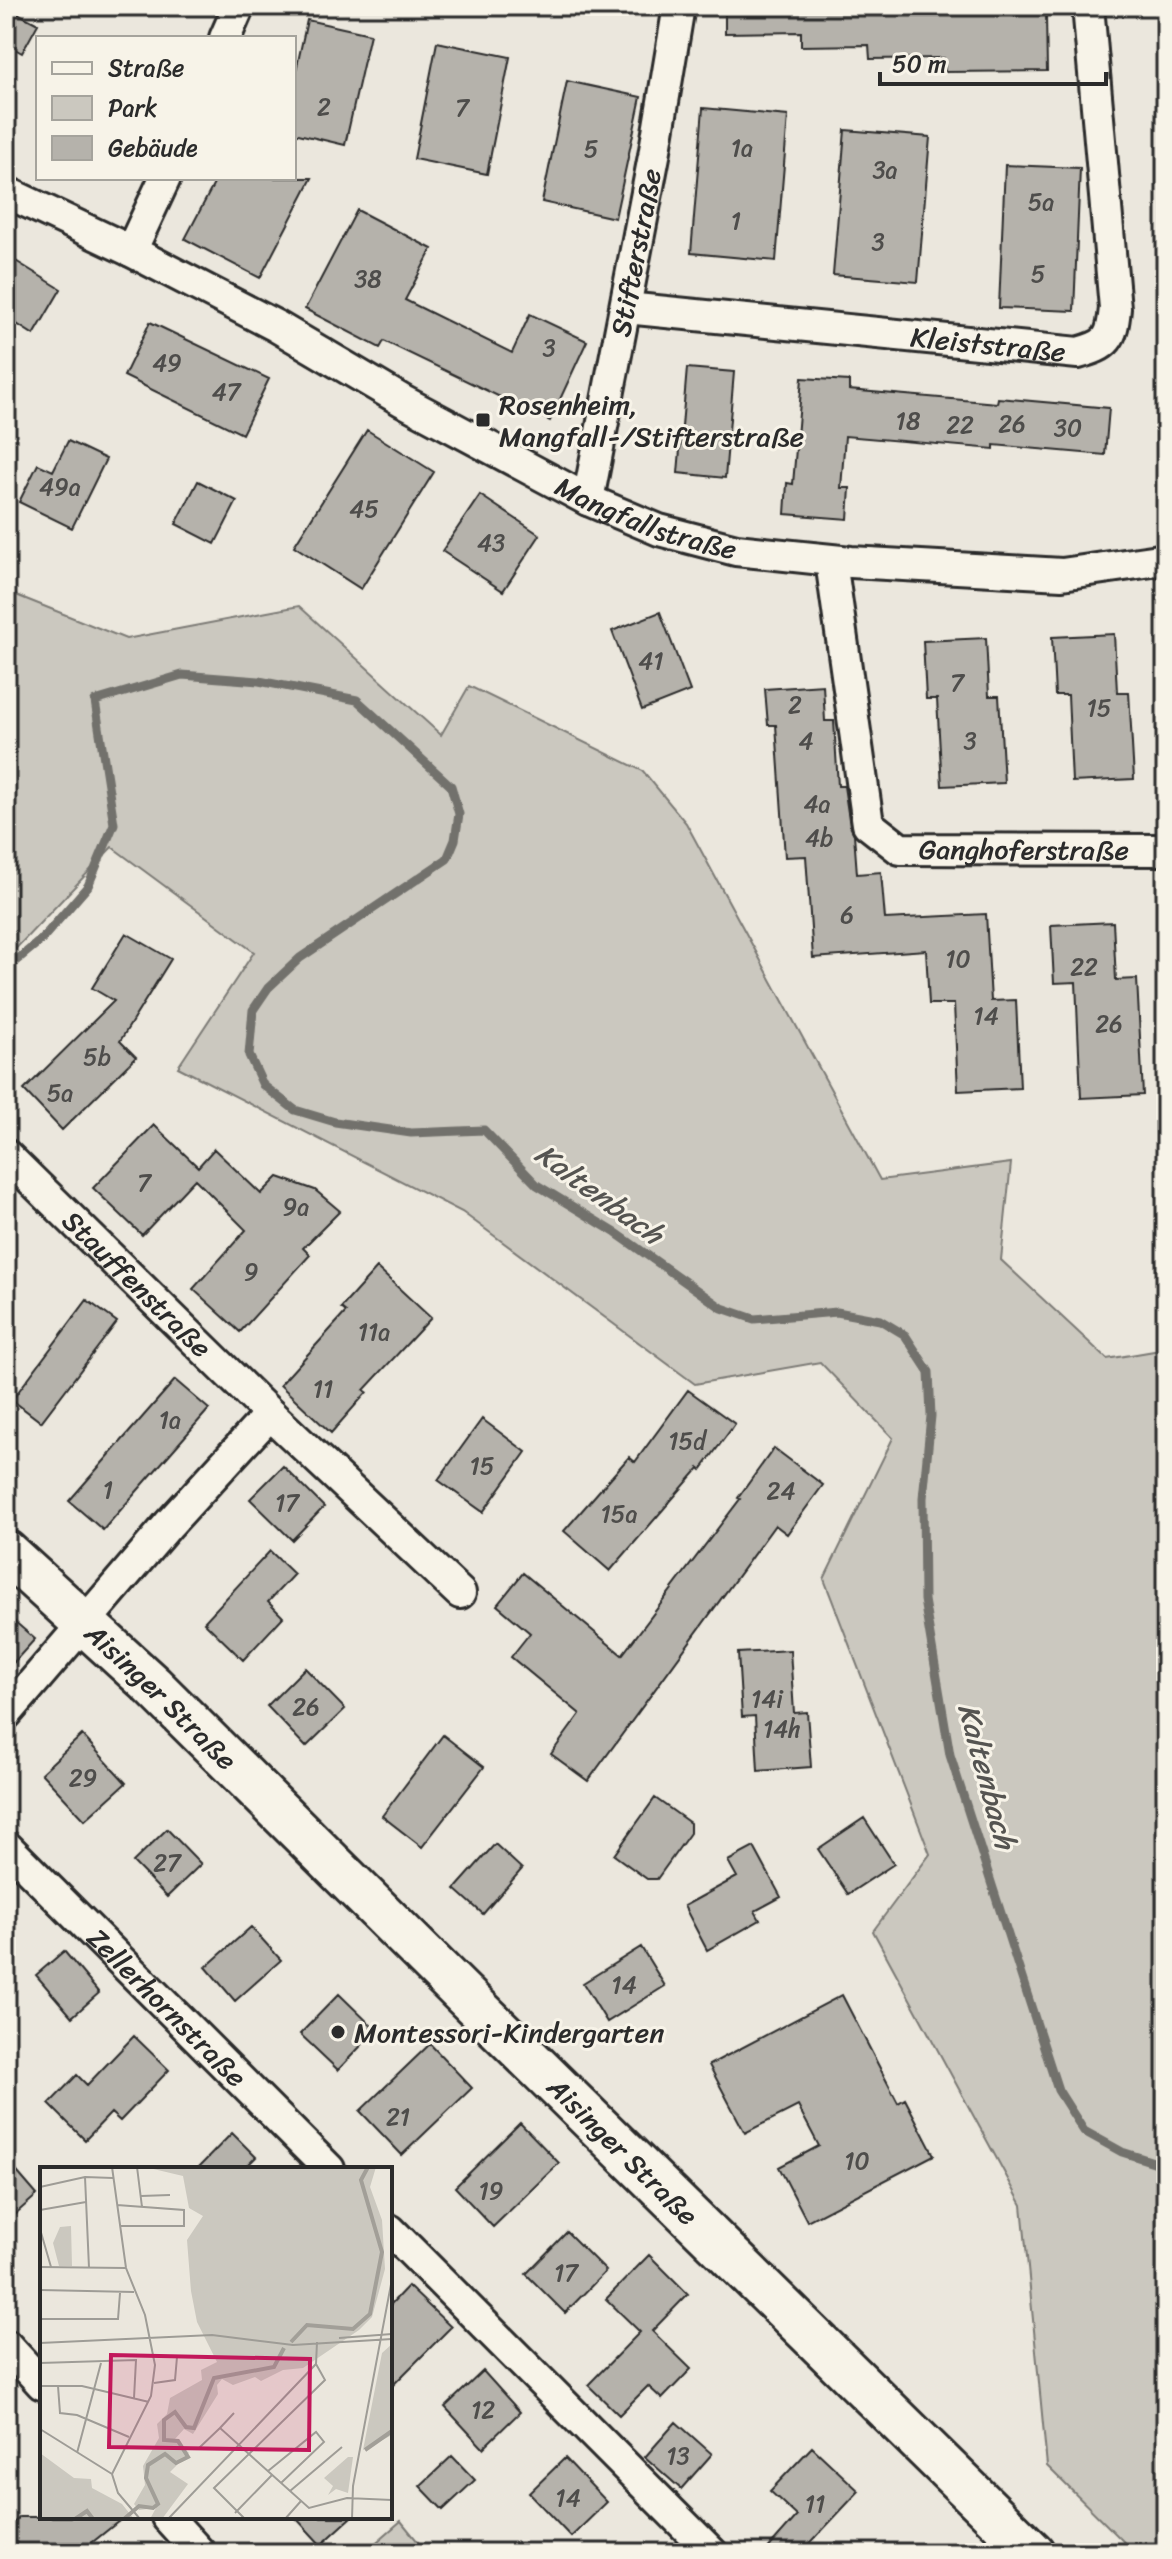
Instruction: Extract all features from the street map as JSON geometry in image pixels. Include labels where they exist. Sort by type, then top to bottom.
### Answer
[{"type":"main road","name":"Aisinger Straße","points":[[6,1552],[153,1686],[1033,2553]]},
{"type":"street","points":[[226,36],[239,6]]},
{"type":"street","name":"Stifterstraße","points":[[588,500],[626,308],[679,6]]},
{"type":"street","name":"Kleiststraße","points":[[626,308],[1078,353],[1105,343],[1112,331],[1115,308],[1088,6]]},
{"type":"street","points":[[131,251],[164,180]]},
{"type":"street","name":"Mangfallstraße","points":[[6,192],[131,251],[276,326],[403,401],[588,500],[659,530],[709,544],[831,561],[1062,574],[1166,559]]},
{"type":"street","name":"Ganghoferstraße","points":[[831,561],[868,824],[900,849],[1166,850]]},
{"type":"street","name":"Stauffenstraße","points":[[6,1155],[270,1414],[460,1593]]},
{"type":"street","points":[[6,1714],[169,1524],[270,1414]]},
{"type":"street","name":"Zellerhornstraße","points":[[6,1846],[327,2167]]},
{"type":"street","points":[[392,2232],[712,2553]]},
{"type":"street","points":[[6,2345],[40,2382]]},
{"type":"street","points":[[169,2519],[200,2553]]},
{"type":"green space","points":[[6,591],[126,639],[299,606],[441,735],[469,686],[643,771],[686,823],[880,1180],[1011,1163],[1001,1260],[1107,1359],[1166,1349],[1166,2553],[1135,2553],[1047,2466],[1022,2205],[873,1931],[930,1854],[824,1579],[893,1438],[820,1362],[695,1384],[462,1212],[178,1067],[254,952],[112,847],[6,959]]},
{"type":"green space","points":[[401,2521],[427,2553],[364,2553]]},
{"type":"building","points":[[725,6],[944,6],[944,14],[1046,15],[1047,71],[945,72],[944,58],[870,59],[869,45],[801,46],[801,32],[725,33]]},
{"type":"building","points":[[6,7],[38,24],[22,53],[6,44]]},
{"type":"building","points":[[307,20],[370,34],[345,145],[296,133],[296,71]]},
{"type":"building","points":[[437,42],[510,57],[487,174],[414,159]]},
{"type":"building","points":[[567,81],[641,97],[615,218],[542,202]]},
{"type":"building","points":[[703,108],[788,116],[776,261],[691,253]]},
{"type":"building","points":[[845,130],[930,137],[918,282],[833,275]]},
{"type":"building","points":[[1005,165],[1080,168],[1074,311],[999,308]]},
{"type":"building","points":[[312,178],[260,278],[185,239],[216,180]]},
{"type":"building","points":[[357,210],[432,249],[405,300],[512,353],[530,314],[587,341],[550,421],[384,341],[380,348],[305,309]]},
{"type":"building","points":[[6,255],[61,289],[34,335],[6,317]]},
{"type":"building","points":[[150,322],[269,379],[242,434],[124,376]]},
{"type":"building","points":[[687,368],[734,372],[725,478],[678,473]]},
{"type":"building","points":[[802,378],[849,381],[849,390],[997,403],[998,398],[1109,408],[1105,455],[845,436],[841,488],[850,488],[848,519],[785,514],[787,483],[793,484]]},
{"type":"building","points":[[367,430],[434,472],[361,589],[294,546]]},
{"type":"building","points":[[68,441],[106,459],[72,528],[19,502],[38,464],[53,471]]},
{"type":"building","points":[[198,481],[237,501],[215,544],[176,524]]},
{"type":"building","points":[[480,495],[540,535],[503,591],[442,551]]},
{"type":"building","points":[[660,612],[690,691],[642,710],[612,631]]},
{"type":"building","points":[[1114,634],[1117,692],[1129,692],[1134,779],[1072,782],[1068,695],[1055,695],[1052,637]]},
{"type":"building","points":[[986,638],[989,696],[999,696],[1004,783],[942,786],[937,699],[926,699],[923,641]]},
{"type":"building","points":[[823,685],[825,721],[834,721],[838,786],[844,786],[854,834],[857,874],[881,872],[885,919],[986,914],[991,1001],[1016,1000],[1020,1088],[958,1091],[954,1004],[929,1004],[926,950],[813,958],[806,856],[785,857],[776,725],[768,725],[765,689]]},
{"type":"building","points":[[1113,922],[1116,980],[1137,979],[1143,1095],[1081,1098],[1076,982],[1054,983],[1051,925]]},
{"type":"building","points":[[126,933],[171,959],[120,1041],[136,1057],[62,1130],[24,1090],[114,1001],[92,988]]},
{"type":"building","points":[[154,1125],[198,1167],[214,1149],[261,1194],[278,1177],[315,1190],[340,1211],[303,1248],[310,1255],[240,1332],[193,1289],[246,1230],[195,1179],[142,1235],[93,1188]]},
{"type":"building","points":[[377,1268],[431,1318],[364,1390],[367,1392],[331,1433],[280,1385],[346,1312],[341,1308]]},
{"type":"building","points":[[87,1300],[117,1322],[41,1422],[12,1400]]},
{"type":"building","points":[[175,1380],[209,1409],[103,1530],[69,1501]]},
{"type":"building","points":[[688,1390],[735,1424],[701,1470],[699,1468],[610,1571],[564,1531],[629,1457],[635,1462]]},
{"type":"building","points":[[482,1419],[526,1452],[483,1512],[438,1480]]},
{"type":"building","points":[[774,1448],[823,1485],[787,1534],[775,1525],[588,1781],[551,1754],[580,1714],[511,1657],[530,1633],[497,1605],[523,1573],[622,1655],[740,1499]]},
{"type":"building","points":[[283,1466],[324,1507],[292,1540],[250,1499]]},
{"type":"building","points":[[270,1551],[294,1574],[268,1602],[283,1617],[243,1660],[204,1622]]},
{"type":"building","points":[[6,1614],[35,1639],[6,1671]]},
{"type":"building","points":[[790,1650],[794,1713],[807,1712],[811,1767],[758,1771],[755,1716],[742,1717],[738,1653]]},
{"type":"building","points":[[305,1668],[345,1709],[306,1747],[267,1706]]},
{"type":"building","points":[[82,1735],[126,1783],[85,1820],[41,1773]]},
{"type":"building","points":[[443,1735],[484,1767],[422,1847],[382,1816]]},
{"type":"building","points":[[655,1798],[690,1823],[690,1833],[657,1879],[647,1879],[614,1855]]},
{"type":"building","points":[[864,1818],[894,1864],[848,1894],[818,1849]]},
{"type":"building","points":[[167,1829],[201,1864],[167,1897],[133,1862]]},
{"type":"building","points":[[495,1844],[522,1869],[483,1914],[455,1889]]},
{"type":"building","points":[[754,1847],[781,1897],[755,1911],[760,1920],[707,1950],[684,1906],[737,1877],[728,1861]]},
{"type":"building","points":[[251,1927],[281,1960],[235,2001],[206,1967]]},
{"type":"building","points":[[641,1947],[665,1986],[607,2022],[583,1983]]},
{"type":"building","points":[[64,1951],[99,1993],[72,2017],[36,1975]]},
{"type":"building","name":"Montessori-Kindergarten","points":[[339,1994],[376,2030],[338,2070],[300,2034]]},
{"type":"building","points":[[842,1995],[898,2103],[905,2099],[934,2155],[807,2221],[779,2167],[819,2146],[798,2106],[745,2133],[709,2065]]},
{"type":"building","points":[[134,2036],[169,2070],[120,2121],[111,2113],[85,2140],[49,2104],[77,2075],[87,2085]]},
{"type":"building","points":[[430,2044],[472,2088],[402,2155],[360,2111]]},
{"type":"building","points":[[520,2123],[559,2163],[493,2227],[455,2187]]},
{"type":"building","points":[[232,2133],[256,2157],[246,2167],[199,2167]]},
{"type":"building","points":[[6,2159],[37,2195],[6,2222]]},
{"type":"building","points":[[567,2232],[606,2271],[565,2313],[526,2274]]},
{"type":"building","points":[[649,2255],[688,2294],[652,2331],[691,2369],[662,2399],[648,2386],[619,2415],[588,2385],[640,2332],[606,2299]]},
{"type":"building","points":[[408,2286],[451,2327],[392,2386],[392,2303]]},
{"type":"building","points":[[483,2371],[520,2412],[483,2448],[445,2407]]},
{"type":"building","points":[[676,2422],[712,2454],[681,2489],[645,2457]]},
{"type":"building","points":[[812,2447],[859,2491],[801,2553],[764,2553],[797,2516],[770,2491]]},
{"type":"building","points":[[452,2456],[475,2480],[443,2510],[420,2486]]},
{"type":"building","points":[[565,2458],[607,2502],[571,2537],[529,2493]]},
{"type":"building","points":[[20,2517],[122,2519],[79,2553],[6,2553],[6,2530]]},
{"type":"building","points":[[297,2519],[350,2519],[321,2545]]},
{"type":"waterway","name":"Kaltenbach","points":[[6,969],[41,940],[88,886],[114,824],[95,701],[182,675],[259,681],[357,700],[451,786],[459,814],[455,840],[447,859],[300,958],[268,988],[253,1010],[249,1055],[263,1085],[295,1110],[335,1122],[411,1133],[484,1130],[537,1185],[616,1233],[722,1308],[754,1319],[837,1312],[880,1320],[905,1335],[929,1372],[931,1416],[923,1498],[924,1600],[950,1755],[1058,2090],[1084,2131],[1122,2152],[1166,2166]]},
{"type":"place","name":"Rosenheim, Mangfall-/Stifterstraße","points":[[483,420]]},
{"type":"place","name":"Montessori-Kindergarten","points":[[338,2032]]}]
